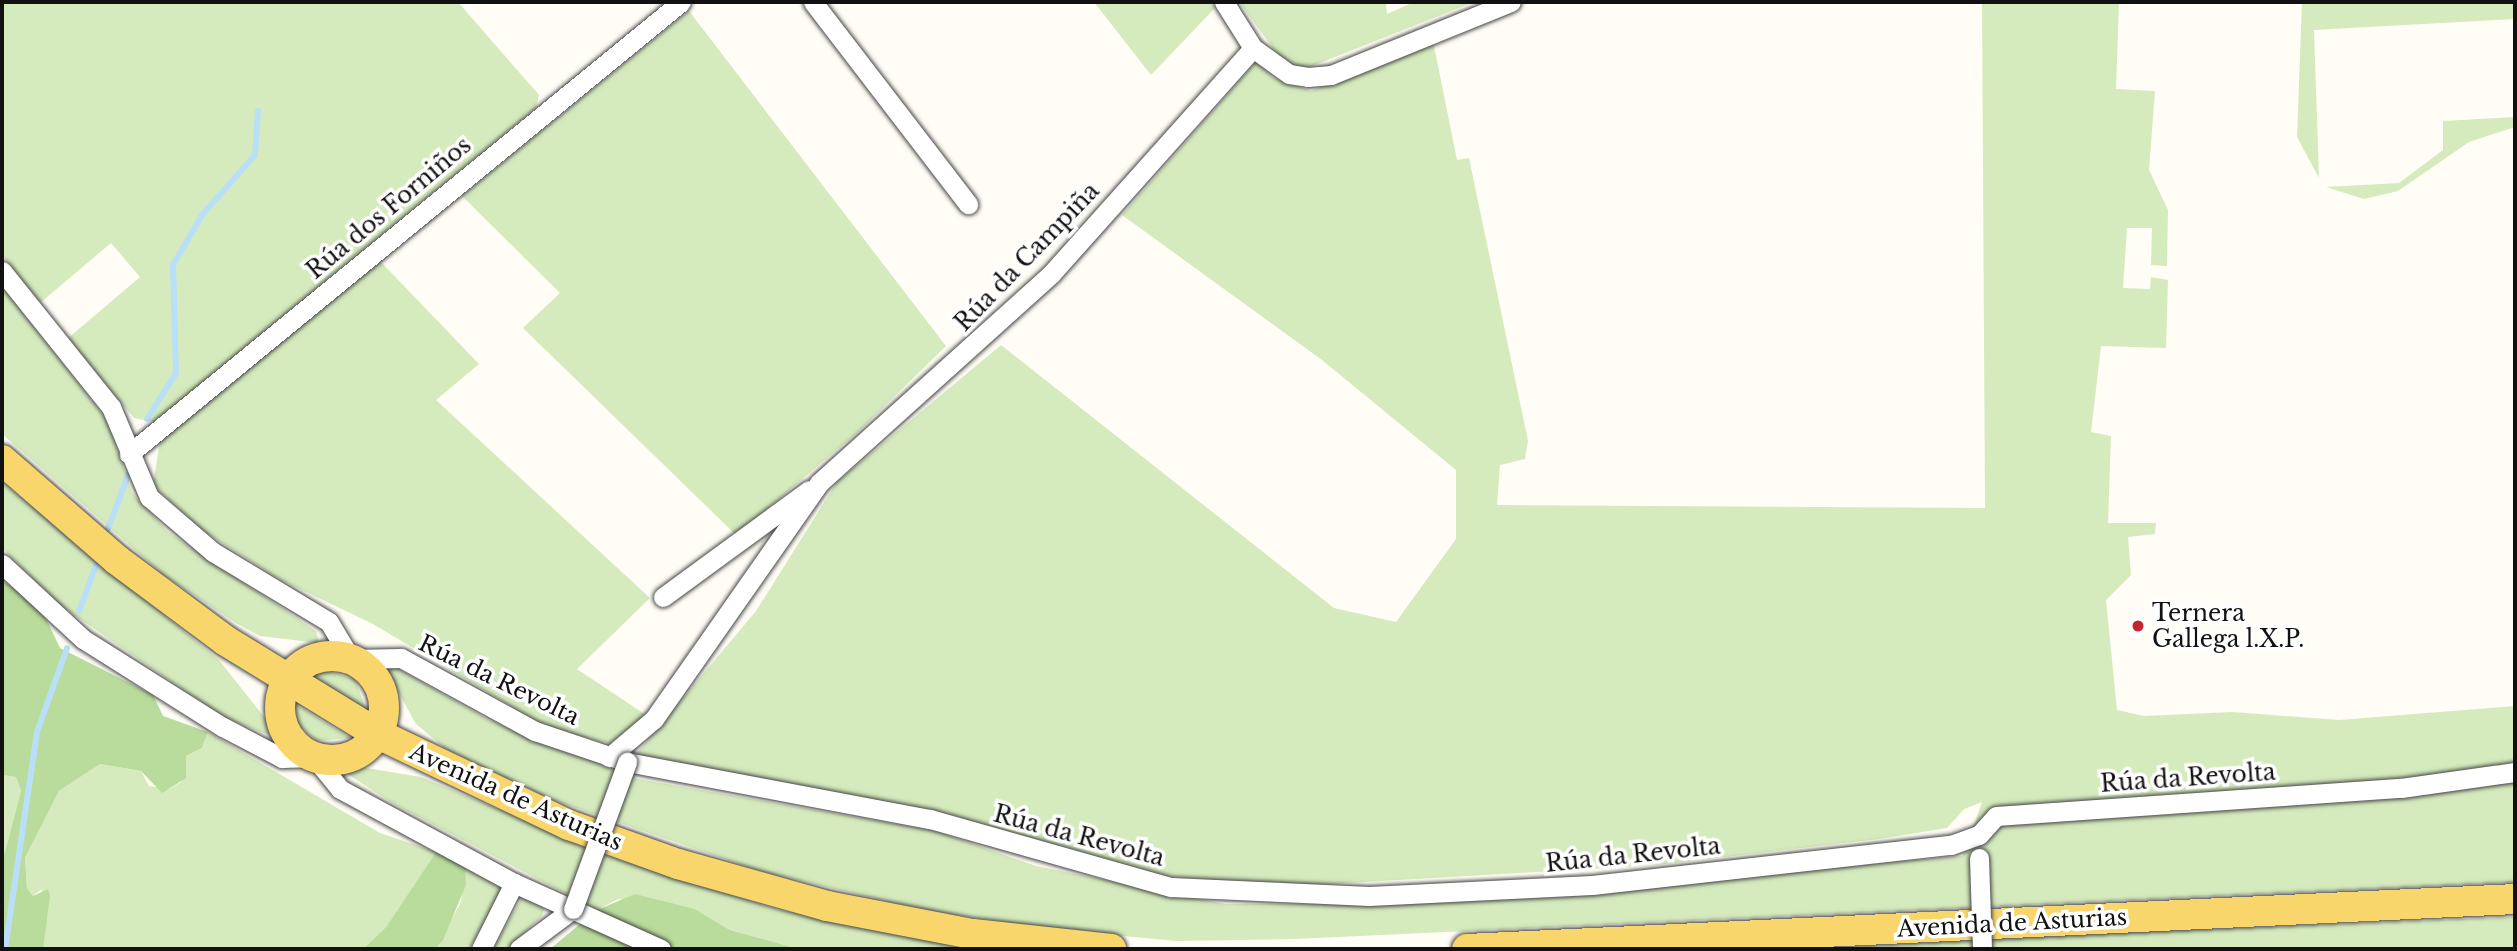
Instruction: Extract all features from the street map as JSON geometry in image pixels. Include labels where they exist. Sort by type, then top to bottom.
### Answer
[{"type":"main road","points":[[2,460],[117,560],[226,641],[288,680],[381,721],[426,758]]},
{"type":"main road","points":[[226,641],[319,658],[351,659],[378,685],[381,721],[352,757]]},
{"type":"main road","points":[[226,641],[280,713],[293,744],[314,757],[426,758]]},
{"type":"main road","points":[[280,713],[288,680],[319,658]]},
{"type":"main road","name":"Avenida de Asturias","points":[[426,758],[569,825],[747,885],[919,925],[1111,949]]},
{"type":"main road","name":"Avenida de Asturias","points":[[1467,949],[2515,899]]},
{"type":"street","name":"Rúa dos Forniños","points":[[129,454],[681,2]]},
{"type":"street","points":[[813,2],[968,204]]},
{"type":"street","points":[[1224,2],[1253,48],[1289,74],[1331,75],[1511,2]]},
{"type":"street","name":"Rúa da Campiña","points":[[663,597],[819,483],[1051,274],[1253,48]]},
{"type":"street","points":[[2,271],[111,407],[149,498],[213,552],[329,622],[351,659]]},
{"type":"street","name":"Rúa da Campiña","points":[[573,909],[618,760],[654,719],[819,483]]},
{"type":"street","points":[[2,564],[83,639],[223,727],[282,758],[314,757],[340,789],[514,883],[661,949]]},
{"type":"street","name":"Rúa da Revolta","points":[[351,659],[401,658],[535,731],[618,760],[930,820],[1171,887],[1252,894],[1592,885],[1951,845],[1979,835],[1996,816],[2401,788],[2515,772]]},
{"type":"street","points":[[1979,835],[1982,949]]},
{"type":"street","points":[[481,949],[514,883]]},
{"type":"street","points":[[519,949],[573,909]]},
{"type":"green space","points":[[2,2],[458,2],[539,95],[536,108],[154,422],[134,418],[67,339],[140,277],[111,243],[40,303],[2,255]]},
{"type":"green space","points":[[1094,2],[1211,2],[1215,8],[1151,75]]},
{"type":"green space","points":[[1239,2],[1386,2],[1387,14],[1414,2],[1474,2],[1307,68],[1284,63]]},
{"type":"green space","points":[[1982,2],[2119,2],[2116,89],[2155,91],[2149,170],[2168,210],[2167,266],[2151,265],[2152,228],[2127,228],[2123,288],[2150,289],[2151,277],[2168,280],[2166,348],[2101,346],[2091,432],[2111,436],[2108,523],[2156,523],[2155,534],[2128,537],[2131,575],[2106,600],[2117,710],[2144,716],[2232,712],[2339,720],[2515,706],[2515,882],[1295,939],[1176,941],[1051,929],[924,910],[760,871],[553,800],[446,749],[416,724],[385,668],[391,665],[487,719],[638,779],[936,831],[1036,866],[1225,904],[1399,903],[1963,856],[1982,802],[1964,809],[1947,828],[1879,839],[1657,865],[1296,886],[1149,875],[636,754],[756,611],[837,482],[1001,345],[1334,608],[1396,622],[1456,539],[1456,470],[1322,360],[1122,215],[1256,62],[1274,78],[1311,91],[1433,41],[1457,160],[1469,158],[1528,441],[1525,459],[1500,465],[1497,505],[1985,508]]},
{"type":"green space","points":[[2302,2],[2515,2],[2515,19],[2314,30],[2319,178],[2297,137]]},
{"type":"green space","points":[[689,11],[946,346],[860,430],[736,535],[523,328],[560,293],[462,196]]},
{"type":"green space","points":[[2515,117],[2515,127],[2469,142],[2398,191],[2364,199],[2326,187],[2399,183],[2443,150],[2443,121]]},
{"type":"green space","points":[[379,260],[479,364],[436,400],[650,598],[577,669],[646,715],[612,744],[548,728],[373,624],[279,579],[202,530],[153,485],[160,441]]},
{"type":"green space","points":[[2,287],[108,421],[132,493],[168,532],[316,631],[319,643],[260,636],[236,623],[164,575],[2,434]]},
{"type":"green space","points":[[2,482],[219,660],[268,722],[269,735],[225,718],[61,606],[2,548]]},
{"type":"green space","points":[[2,580],[41,608],[60,648],[153,695],[163,716],[208,732],[202,748],[186,756],[186,778],[162,793],[141,771],[100,764],[59,791],[25,858],[27,888],[33,896],[48,889],[50,896],[43,949],[2,949],[2,863],[21,791],[16,777],[2,775]]},
{"type":"green space","points":[[323,670],[355,679],[366,709],[309,674]]},
{"type":"green space","points":[[294,703],[350,738],[316,741],[298,724]]},
{"type":"green space","points":[[208,732],[380,833],[436,852],[386,927],[363,949],[43,949],[42,889],[33,896],[27,888],[25,858],[59,791],[100,764],[141,771],[149,786],[169,789],[181,782],[186,756],[202,748]]},
{"type":"green space","points":[[354,766],[421,777],[620,860],[779,910],[976,949],[799,949],[730,930],[695,909],[618,899],[597,910],[394,804],[346,773]]},
{"type":"green space","points":[[2,775],[16,777],[21,791],[2,863]]},
{"type":"green space","points":[[436,852],[465,862],[466,885],[443,940],[435,949],[363,949],[386,927]]},
{"type":"green space","points":[[465,862],[504,889],[469,949],[435,949],[461,902]]},
{"type":"green space","points":[[635,894],[695,909],[730,930],[799,949],[550,949],[597,910]]},
{"type":"green space","points":[[523,896],[545,906],[542,916],[507,949],[493,949]]},
{"type":"green space","points":[[2515,917],[2515,949],[1806,949],[2137,932]]},
{"type":"waterway","points":[[147,419],[176,373],[173,265],[202,215],[255,155],[258,111]]},
{"type":"waterway","points":[[108,529],[128,475]]},
{"type":"waterway","points":[[79,611],[96,565]]},
{"type":"waterway","points":[[5,949],[37,732],[67,648]]},
{"type":"place","name":"Ternera Gallega l.X.P.","points":[[2138,626]]}]
